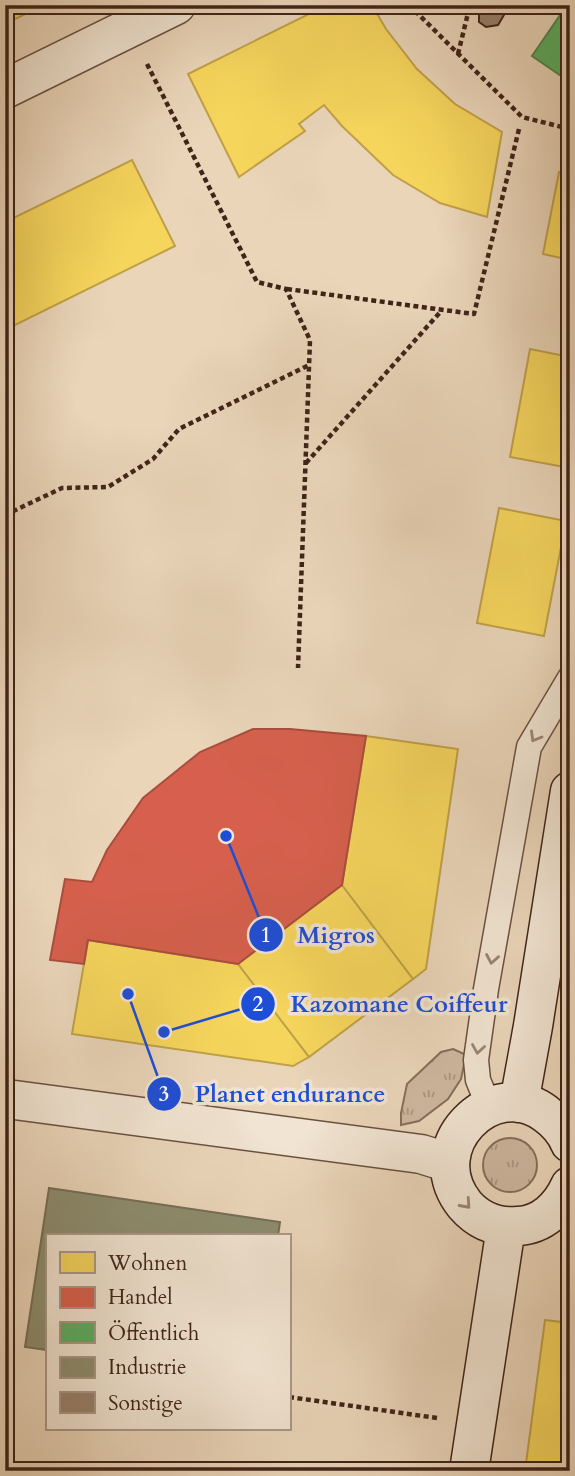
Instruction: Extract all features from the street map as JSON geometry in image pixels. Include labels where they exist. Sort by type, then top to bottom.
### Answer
[{"type":"street","points":[[5,89],[176,5]]},
{"type":"street","points":[[504,1105],[533,1026],[570,791]]},
{"type":"street","points":[[6,1104],[421,1154],[450,1163]]},
{"type":"street","points":[[570,1143],[557,1122],[542,1110],[504,1105],[474,1116],[461,1129],[453,1144],[450,1163],[458,1196],[470,1210],[485,1221],[506,1227],[522,1226],[540,1220],[556,1209],[570,1186]]},
{"type":"street","points":[[469,1471],[506,1227]]},
{"type":"lane","points":[[504,1105],[478,1080],[476,1060],[486,989],[529,747],[570,678]]},
{"type":"path","points":[[409,5],[522,117],[570,129]]},
{"type":"path","points":[[458,54],[470,5]]},
{"type":"path","points":[[130,29],[257,282],[286,289],[474,314],[519,129]]},
{"type":"path","points":[[286,289],[310,340],[298,668]]},
{"type":"path","points":[[306,464],[443,310]]},
{"type":"path","points":[[5,515],[62,488],[108,487],[153,459],[179,429],[310,365]]},
{"type":"path","points":[[290,1397],[439,1418]]},
{"type":"green space","points":[[453,1049],[464,1054],[465,1060],[461,1079],[448,1099],[419,1121],[401,1125],[407,1084],[441,1052]]},
{"type":"green space","points":[[510,1138],[529,1146],[537,1165],[529,1184],[510,1192],[491,1184],[483,1165],[491,1146]]},
{"type":"building: Wohnen","points":[[5,5],[44,5],[5,24]]},
{"type":"building: Wohnen","points":[[327,5],[372,5],[386,29],[417,69],[455,104],[502,132],[487,217],[440,203],[393,175],[324,105],[299,124],[305,131],[239,177],[188,74]]},
{"type":"building: Wohnen","points":[[132,160],[175,246],[5,330],[5,222]]},
{"type":"building: Wohnen","points":[[559,172],[570,174],[570,260],[543,254]]},
{"type":"building: Wohnen","points":[[530,349],[570,357],[570,468],[510,457]]},
{"type":"building: Wohnen","points":[[499,508],[566,521],[544,636],[477,623]]},
{"type":"building: Wohnen","points":[[366,736],[458,749],[426,969],[413,979],[342,885]]},
{"type":"building: Wohnen","points":[[342,885],[413,979],[309,1057],[238,964]]},
{"type":"building: Wohnen","points":[[88,940],[238,964],[309,1057],[293,1066],[72,1034]]},
{"type":"building: Wohnen","points":[[545,1320],[570,1323],[570,1471],[525,1471]]},
{"type":"building: Handel","points":[[253,729],[290,729],[366,736],[342,885],[238,964],[88,940],[84,964],[50,960],[65,879],[92,882],[107,850],[143,798],[200,752]]},
{"type":"building: Öffentlich","points":[[567,5],[570,5],[570,82],[532,56]]},
{"type":"building: Industrie","points":[[49,1188],[280,1222],[278,1234],[46,1234],[46,1350],[25,1347]]},
{"type":"building: Sonstige","points":[[479,5],[505,5],[504,15],[498,25],[486,27],[479,22]]},
{"type":"place","name":"Migros","points":[[226,836]]},
{"type":"place","name":"Planet endurance","points":[[128,994]]},
{"type":"place","name":"Kazomane Coiffeur","points":[[164,1032]]}]
